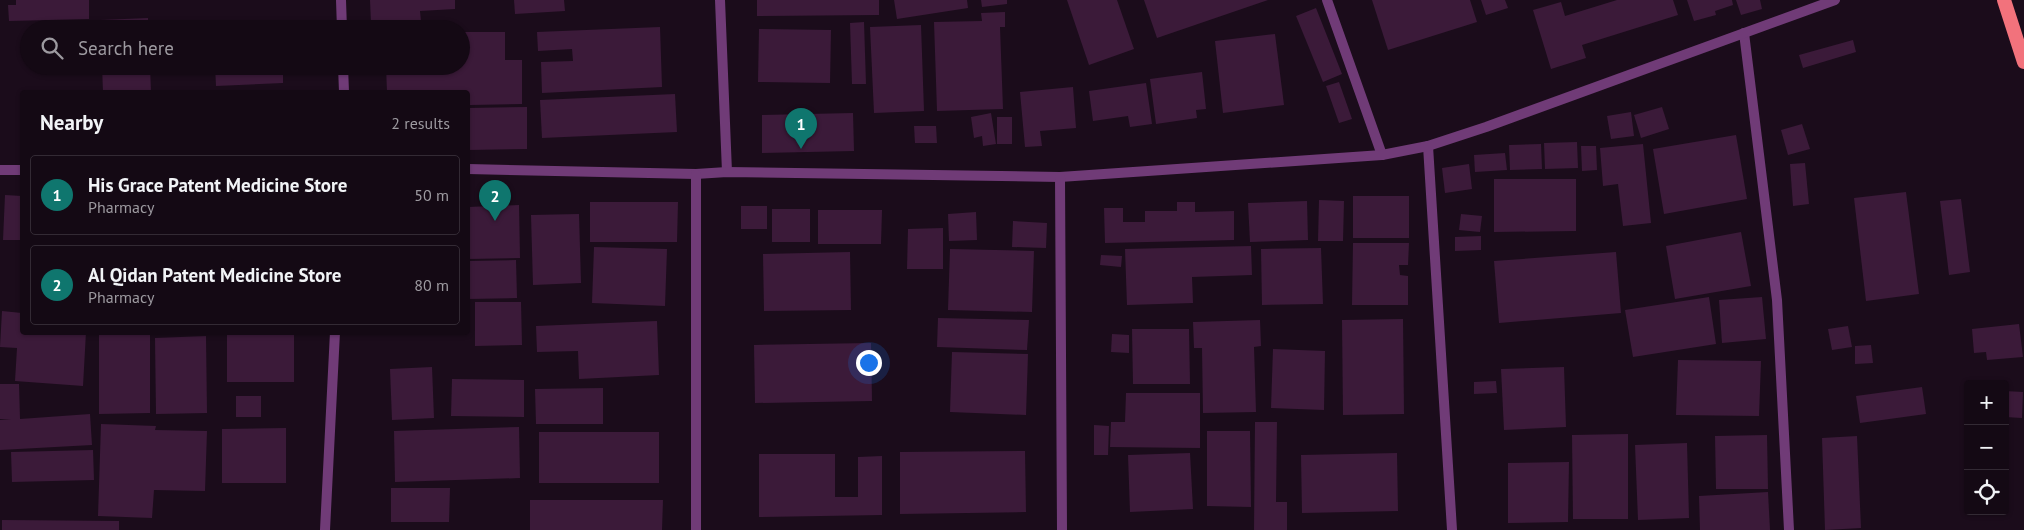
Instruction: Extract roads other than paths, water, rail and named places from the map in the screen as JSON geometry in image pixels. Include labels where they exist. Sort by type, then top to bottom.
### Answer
[{"type":"highway","points":[[2004,0],[2024,62]]},
{"type":"street","points":[[341,0],[342,20]]},
{"type":"street","points":[[720,0],[728,172]]},
{"type":"street","points":[[1327,0],[1382,155]]},
{"type":"street","points":[[470,169],[696,174],[728,172],[1060,177],[1382,155],[1428,146],[1486,127],[1835,0]]},
{"type":"street","points":[[1744,33],[1777,300],[1789,530]]},
{"type":"street","points":[[343,75],[344,90]]},
{"type":"street","points":[[1428,146],[1452,530]]},
{"type":"street","points":[[0,170],[20,170]]},
{"type":"street","points":[[696,174],[696,530]]},
{"type":"street","points":[[1060,177],[1062,530]]},
{"type":"street","points":[[325,530],[335,335]]},
{"type":"place","name":"His Grace Patent Medicine Store","points":[[801,149]]},
{"type":"place","name":"Al Qidan Patent Medicine Store","points":[[495,221]]}]
